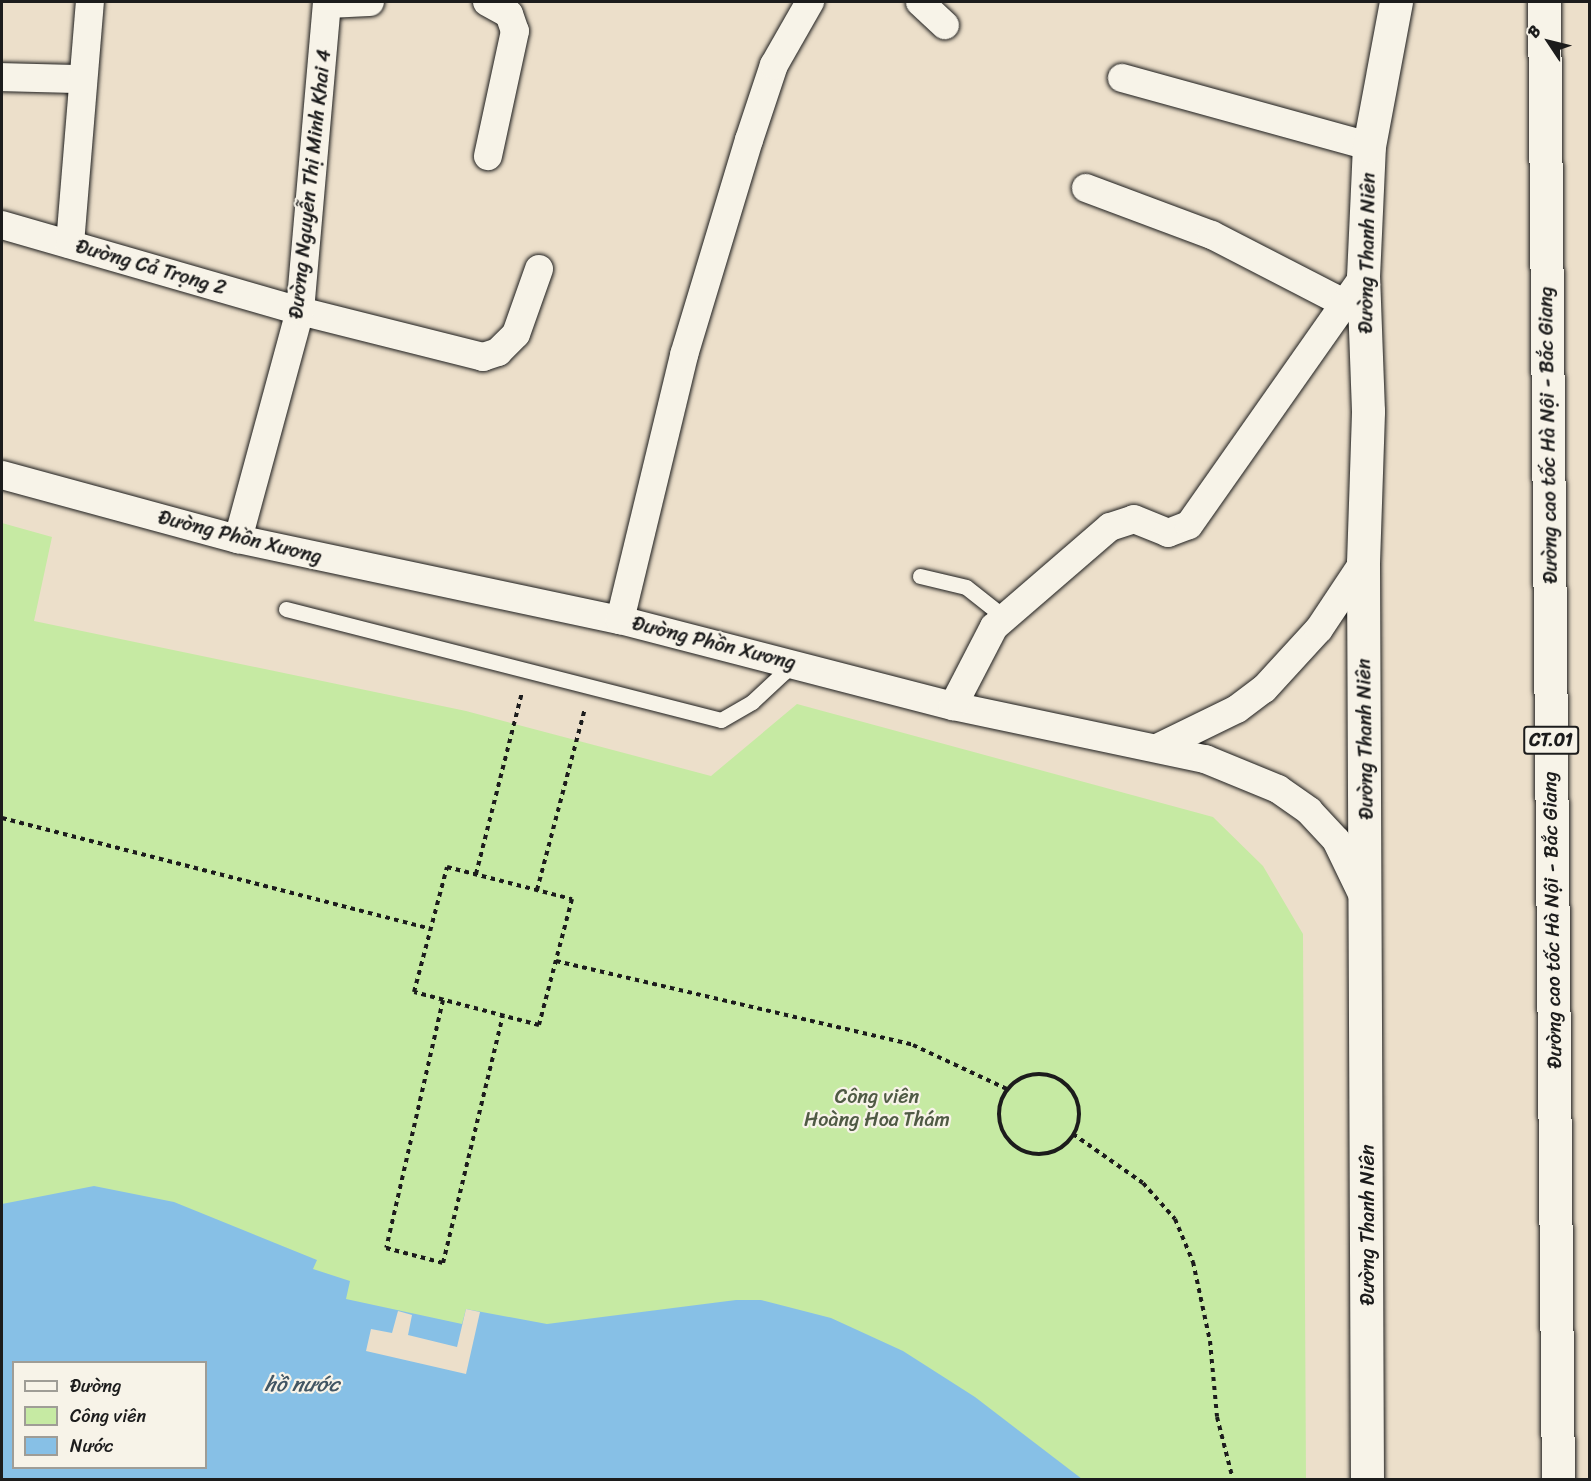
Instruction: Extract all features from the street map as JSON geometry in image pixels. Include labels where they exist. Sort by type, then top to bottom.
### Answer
[{"type":"main road","name":"Đường Thanh Niên","points":[[1367,1479],[1367,904],[1363,563],[1368,411],[1363,277],[1370,146],[1396,2]]},
{"type":"main road","name":"Đường cao tốc Hà Nội - Bắc Giang","points":[[1544,2],[1558,1479]]},
{"type":"street","points":[[70,244],[81,79],[90,2]]},
{"type":"street","points":[[327,3],[370,2]]},
{"type":"street","points":[[487,2],[509,14],[515,31],[488,156]]},
{"type":"street","points":[[620,620],[684,355],[749,140],[774,66],[810,2]]},
{"type":"street","points":[[920,2],[945,25]]},
{"type":"street","name":"Đường Nguyễn Thị Minh Khai 4","points":[[238,539],[300,311],[327,3]]},
{"type":"street","points":[[2,77],[81,79]]},
{"type":"street","points":[[1122,78],[1370,146]]},
{"type":"street","points":[[1086,188],[1212,234],[1344,303]]},
{"type":"street","name":"Đường Cả Trọng 2","points":[[2,225],[300,311],[483,357],[498,352],[516,334],[539,269]]},
{"type":"street","points":[[953,706],[1004,616],[1121,519],[1168,533],[1188,525],[1363,277]]},
{"type":"street","name":"Đường Phồn Xương","points":[[2,476],[238,539],[620,620],[795,662],[953,706],[1205,759],[1278,789],[1309,811],[1336,840],[1367,904]]},
{"type":"street","points":[[1157,748],[1237,709],[1264,689],[1319,629],[1363,563]]},
{"type":"lane","points":[[920,576],[966,587],[1004,616]]},
{"type":"lane","points":[[286,609],[721,720],[753,702],[795,662]]},
{"type":"path","points":[[476,874],[528,670]]},
{"type":"path","points":[[537,890],[590,686]]},
{"type":"path","points":[[2,818],[431,928]]},
{"type":"path","points":[[447,867],[476,874],[572,899],[539,1025],[414,992],[447,867]]},
{"type":"path","points":[[556,961],[882,1036],[1007,1089]]},
{"type":"path","points":[[443,1000],[386,1248],[443,1263],[503,1015]]},
{"type":"path","points":[[1029,1075],[1055,1077],[1074,1095],[1078,1122],[1073,1134],[1047,1153],[1016,1147],[998,1114],[1007,1089],[1029,1075]]},
{"type":"path","points":[[1073,1134],[1143,1183],[1175,1219],[1193,1262],[1210,1341],[1217,1417],[1233,1479]]},
{"type":"green space","name":"Công viên Hoàng Hoa Thám","points":[[2,523],[52,537],[34,621],[466,711],[711,776],[797,704],[1213,817],[1263,866],[1303,934],[1306,1479],[2,1479]]},
{"type":"water","name":"hồ nước","points":[[94,1186],[174,1202],[317,1260],[313,1269],[350,1281],[346,1299],[462,1324],[466,1309],[547,1324],[736,1300],[761,1300],[831,1318],[903,1351],[975,1397],[1082,1479],[2,1479],[2,1204]]},
{"type":"pier","points":[[466,1309],[480,1312],[466,1374],[366,1351],[371,1329],[392,1333],[398,1311],[412,1315],[408,1335],[457,1347]]}]
